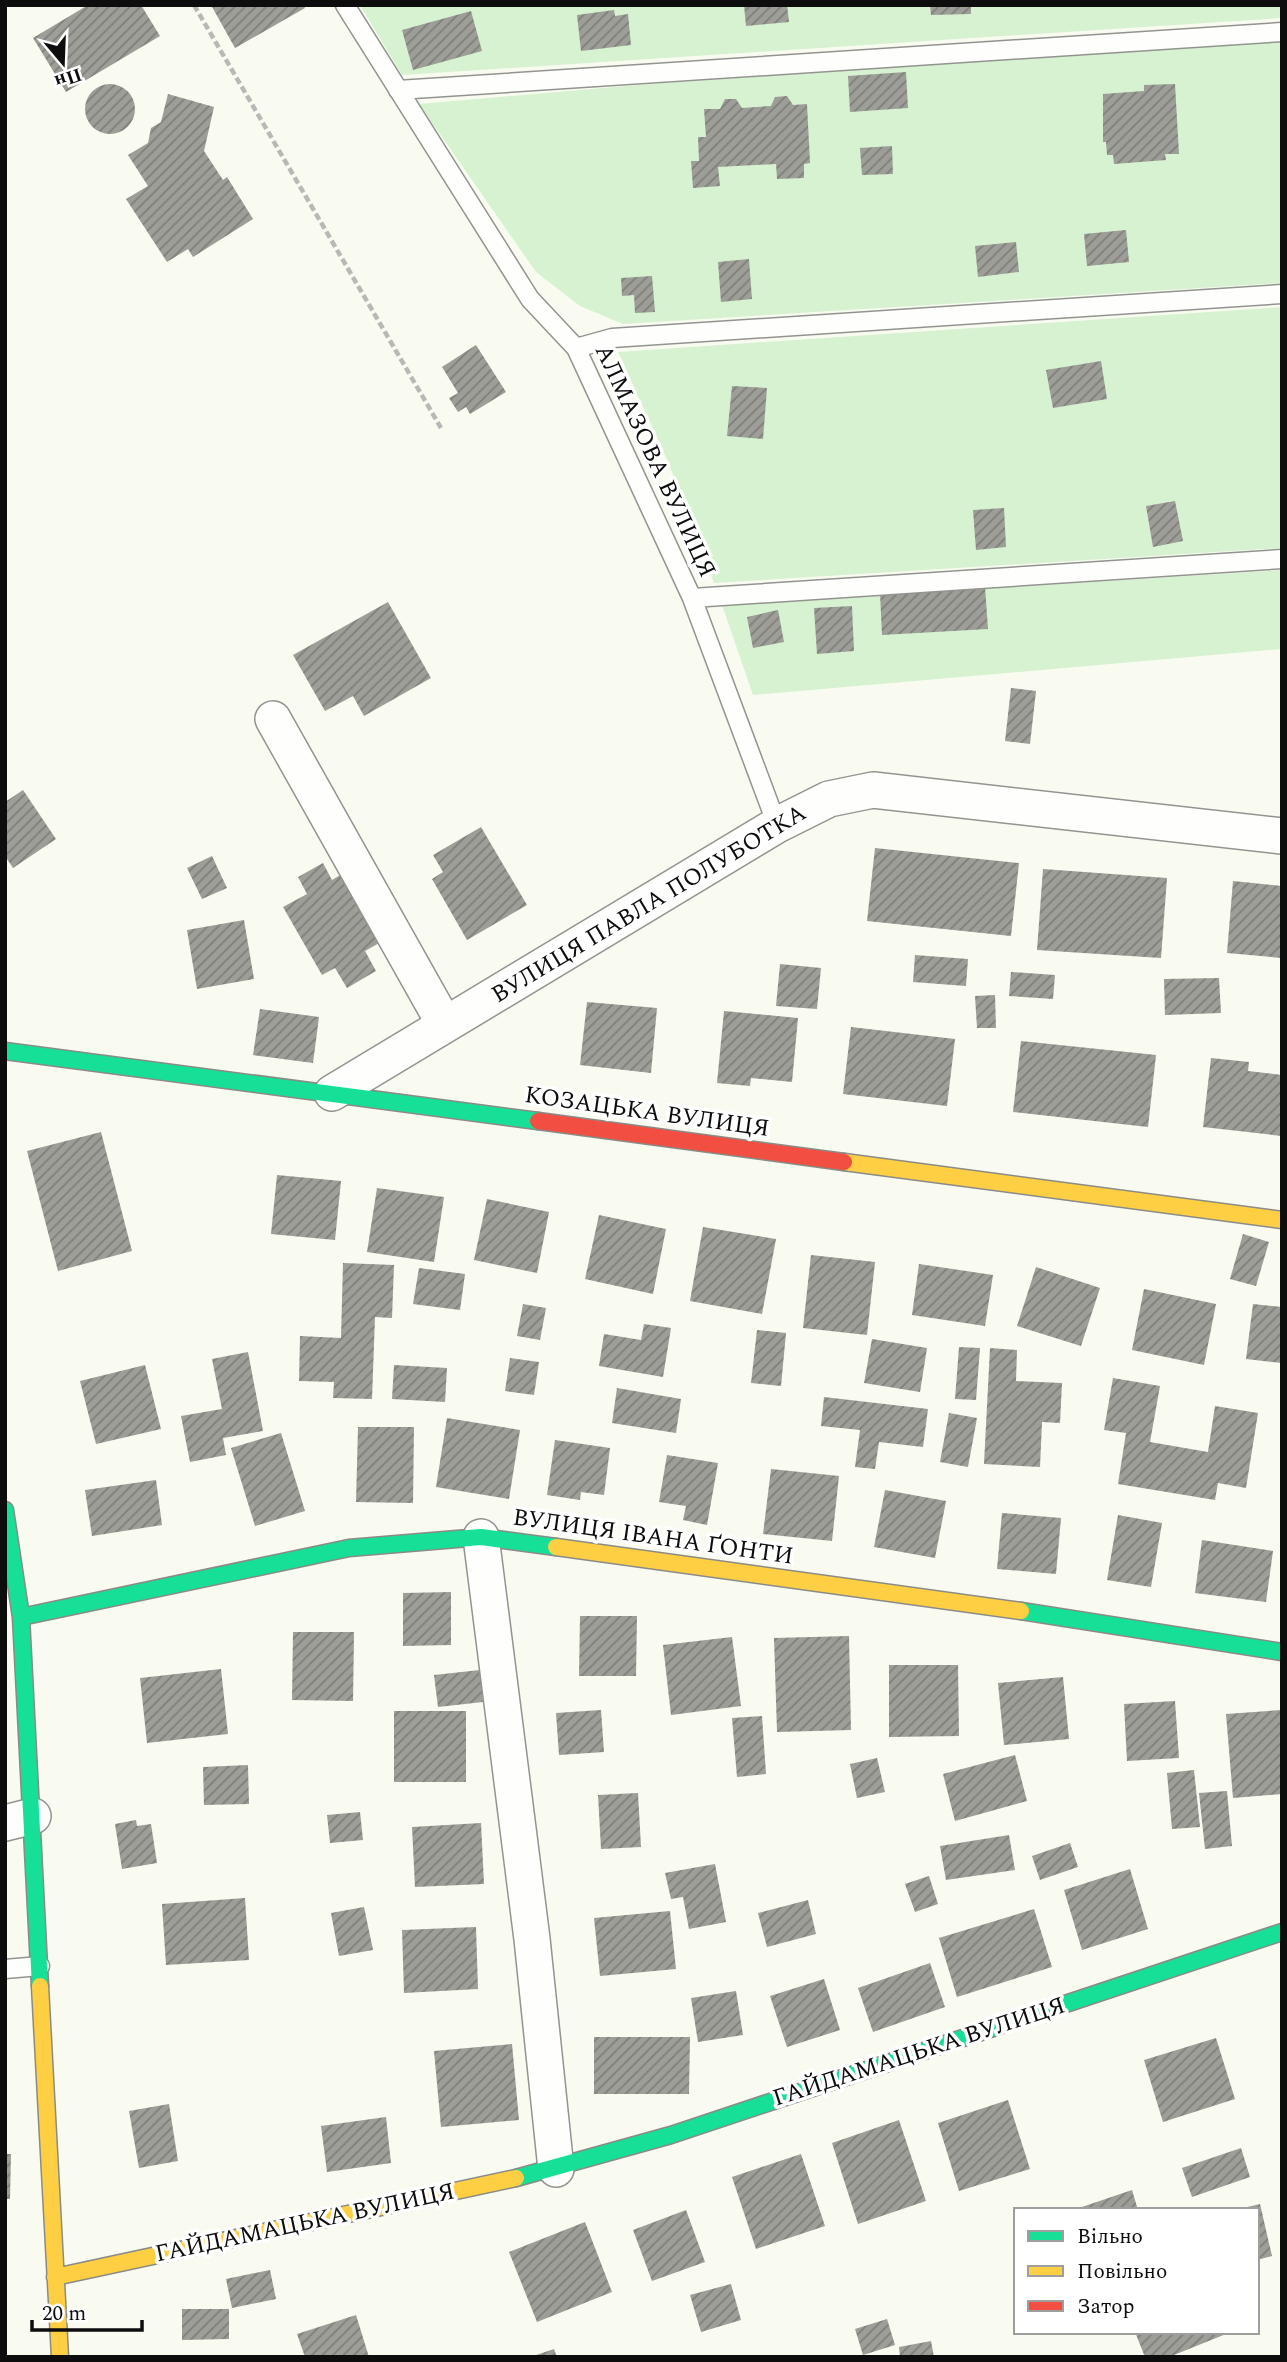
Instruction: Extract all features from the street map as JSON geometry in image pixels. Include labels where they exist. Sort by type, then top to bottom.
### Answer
[{"type":"street","points":[[273,719],[445,1025]]},
{"type":"street","name":"ВУЛИЦЯ ПАВЛА ПОЛУБОТКА","points":[[332,1093],[777,825],[829,799],[873,790],[1282,836]]},
{"type":"street","name":"КОЗАЦЬКА ВУЛИЦЯ","points":[[5,1051],[1282,1220]]},
{"type":"street","points":[[5,1510],[21,1617],[19,1819],[40,1966],[60,2357]]},
{"type":"street","points":[[481,1536],[532,1939],[556,2169]]},
{"type":"street","name":"ВУЛИЦЯ ІВАНА ҐОНТИ","points":[[21,1617],[349,1548],[481,1536],[979,1604],[1282,1651]]},
{"type":"street","name":"ГАЙДАМАЦЬКА ВУЛИЦЯ","points":[[55,2277],[556,2169],[671,2135],[1282,1932]]},
{"type":"lane","name":"АЛМАЗОВА ВУЛИЦЯ","points":[[345,5],[530,299],[576,348],[692,598],[777,825]]},
{"type":"lane","points":[[398,90],[1282,32]]},
{"type":"lane","points":[[576,348],[612,338],[1282,295]]},
{"type":"lane","points":[[692,598],[1282,559]]},
{"type":"lane","points":[[5,1969],[40,1966]]},
{"type":"path","points":[[194,5],[441,428]]},
{"type":"green space","points":[[360,5],[1282,5],[1282,18],[402,75]]},
{"type":"green space","points":[[1282,41],[1282,283],[623,324],[580,306],[536,272],[419,104],[650,84]]},
{"type":"green space","points":[[1282,307],[1282,548],[714,583],[670,466],[618,352]]},
{"type":"green space","points":[[1282,570],[1282,649],[753,695],[722,605]]},
{"type":"building","points":[[88,5],[141,5],[160,36],[66,92],[33,38]]},
{"type":"building","points":[[211,5],[304,5],[305,8],[235,48]]},
{"type":"building","points":[[744,5],[787,5],[789,22],[746,26]]},
{"type":"building","points":[[930,5],[971,5],[971,14],[931,15]]},
{"type":"building","points":[[614,10],[615,16],[628,14],[631,45],[581,51],[577,15]]},
{"type":"building","points":[[471,11],[482,51],[413,70],[402,30]]},
{"type":"building","points":[[906,72],[908,108],[850,112],[848,76]]},
{"type":"building","points":[[1175,84],[1179,154],[1165,154],[1166,160],[1114,164],[1113,155],[1107,155],[1106,142],[1103,142],[1103,94],[1144,91],[1144,85]]},
{"type":"building","points":[[100,85],[120,85],[134,99],[134,119],[120,133],[100,133],[86,119],[86,99]]},
{"type":"building","points":[[168,94],[214,107],[204,151],[223,180],[227,177],[253,219],[193,257],[188,249],[167,262],[126,199],[148,186],[128,155],[148,143],[151,128],[161,122]]},
{"type":"building","points":[[787,96],[793,105],[807,104],[810,163],[804,164],[804,178],[777,179],[776,164],[718,167],[720,186],[693,188],[691,161],[699,161],[698,137],[706,137],[704,109],[720,109],[725,99],[736,99],[742,108],[771,106],[775,97]]},
{"type":"building","points":[[892,146],[893,174],[862,175],[860,148]]},
{"type":"building","points":[[1126,230],[1129,262],[1087,266],[1084,234]]},
{"type":"building","points":[[1016,242],[1019,272],[978,277],[975,246]]},
{"type":"building","points":[[749,259],[752,299],[721,302],[718,262]]},
{"type":"building","points":[[652,276],[655,312],[635,313],[634,295],[622,296],[621,278]]},
{"type":"building","points":[[476,345],[506,392],[470,414],[466,407],[458,412],[449,398],[458,393],[442,367]]},
{"type":"building","points":[[1101,361],[1107,399],[1053,408],[1046,370]]},
{"type":"building","points":[[732,386],[767,388],[763,439],[727,436]]},
{"type":"building","points":[[1175,501],[1183,541],[1153,547],[1146,506]]},
{"type":"building","points":[[1004,508],[1006,547],[976,550],[973,510]]},
{"type":"building","points":[[985,587],[988,629],[882,635],[880,593]]},
{"type":"building","points":[[388,602],[431,678],[364,716],[353,696],[325,711],[293,655]]},
{"type":"building","points":[[852,606],[854,651],[817,654],[814,608]]},
{"type":"building","points":[[778,610],[784,642],[753,648],[747,617]]},
{"type":"building","points":[[1011,688],[1036,691],[1030,744],[1005,741]]},
{"type":"building","points":[[23,790],[56,839],[13,868],[5,856],[5,802]]},
{"type":"building","points":[[481,827],[527,905],[467,940],[432,879],[443,872],[433,855]]},
{"type":"building","points":[[875,848],[1019,863],[1011,936],[867,921]]},
{"type":"building","points":[[212,856],[227,888],[202,899],[187,868]]},
{"type":"building","points":[[323,863],[332,880],[342,874],[381,942],[365,951],[376,971],[347,988],[335,968],[322,975],[283,907],[307,894],[298,877]]},
{"type":"building","points":[[1043,869],[1167,878],[1161,958],[1037,950]]},
{"type":"building","points":[[1233,881],[1282,886],[1282,958],[1227,953]]},
{"type":"building","points":[[244,920],[254,979],[197,989],[187,930]]},
{"type":"building","points":[[915,955],[968,959],[966,986],[913,982]]},
{"type":"building","points":[[780,964],[821,968],[817,1009],[776,1006]]},
{"type":"building","points":[[1011,972],[1055,975],[1053,999],[1009,996]]},
{"type":"building","points":[[1219,978],[1221,1013],[1165,1015],[1164,979]]},
{"type":"building","points":[[995,995],[996,1028],[977,1028],[975,996]]},
{"type":"building","points":[[587,1002],[657,1008],[651,1073],[580,1065]]},
{"type":"building","points":[[260,1009],[319,1017],[313,1063],[253,1055]]},
{"type":"building","points":[[724,1011],[798,1018],[792,1082],[751,1078],[750,1086],[717,1083]]},
{"type":"building","points":[[851,1027],[955,1039],[947,1106],[843,1094]]},
{"type":"building","points":[[1021,1041],[1156,1055],[1148,1127],[1013,1112]]},
{"type":"building","points":[[1211,1058],[1249,1062],[1248,1071],[1282,1075],[1282,1136],[1203,1127]]},
{"type":"building","points":[[101,1132],[132,1251],[58,1271],[27,1151]]},
{"type":"building","points":[[277,1175],[341,1181],[335,1240],[271,1234]]},
{"type":"building","points":[[377,1188],[444,1197],[434,1262],[367,1252]]},
{"type":"building","points":[[487,1199],[549,1212],[537,1273],[474,1260]]},
{"type":"building","points":[[599,1215],[666,1229],[653,1294],[585,1279]]},
{"type":"building","points":[[703,1227],[776,1239],[762,1314],[690,1301]]},
{"type":"building","points":[[1243,1234],[1269,1242],[1256,1286],[1230,1279]]},
{"type":"building","points":[[811,1255],[875,1262],[867,1335],[803,1328]]},
{"type":"building","points":[[343,1263],[394,1265],[392,1318],[375,1317],[372,1399],[333,1398],[334,1382],[299,1381],[300,1336],[341,1338]]},
{"type":"building","points":[[919,1264],[993,1275],[985,1326],[912,1315]]},
{"type":"building","points":[[1036,1267],[1100,1288],[1081,1346],[1017,1326]]},
{"type":"building","points":[[419,1268],[465,1274],[460,1310],[413,1304]]},
{"type":"building","points":[[1144,1289],[1216,1304],[1204,1365],[1132,1350]]},
{"type":"building","points":[[523,1304],[546,1308],[540,1340],[517,1336]]},
{"type":"building","points":[[1253,1304],[1282,1307],[1282,1363],[1246,1359]]},
{"type":"building","points":[[644,1324],[671,1328],[663,1377],[599,1366],[604,1334],[641,1340]]},
{"type":"building","points":[[757,1330],[786,1333],[781,1386],[751,1383]]},
{"type":"building","points":[[872,1339],[927,1348],[920,1392],[864,1383]]},
{"type":"building","points":[[959,1347],[980,1348],[976,1400],[955,1399]]},
{"type":"building","points":[[990,1348],[1017,1350],[1016,1381],[1062,1383],[1060,1423],[1042,1422],[1040,1467],[984,1464]]},
{"type":"building","points":[[248,1352],[263,1431],[223,1438],[226,1455],[190,1462],[181,1416],[222,1409],[212,1359]]},
{"type":"building","points":[[510,1358],[539,1362],[534,1395],[505,1391]]},
{"type":"building","points":[[145,1365],[161,1429],[96,1444],[80,1381]]},
{"type":"building","points":[[394,1365],[447,1368],[445,1402],[392,1399]]},
{"type":"building","points":[[1113,1378],[1160,1386],[1150,1442],[1208,1452],[1215,1406],[1258,1413],[1246,1488],[1218,1483],[1215,1500],[1118,1484],[1126,1433],[1104,1430]]},
{"type":"building","points":[[617,1388],[681,1399],[676,1433],[612,1423]]},
{"type":"building","points":[[824,1397],[928,1409],[923,1447],[879,1442],[875,1469],[855,1467],[860,1430],[821,1426]]},
{"type":"building","points":[[949,1413],[977,1418],[968,1467],[940,1462]]},
{"type":"building","points":[[447,1418],[520,1430],[509,1499],[436,1487]]},
{"type":"building","points":[[358,1427],[414,1427],[413,1503],[356,1502]]},
{"type":"building","points":[[281,1433],[305,1511],[255,1526],[231,1448]]},
{"type":"building","points":[[555,1440],[610,1448],[604,1495],[581,1492],[580,1500],[547,1495]]},
{"type":"building","points":[[667,1455],[718,1463],[707,1525],[683,1520],[686,1506],[659,1502]]},
{"type":"building","points":[[771,1469],[839,1476],[832,1541],[763,1534]]},
{"type":"building","points":[[156,1480],[162,1525],[92,1536],[85,1490]]},
{"type":"building","points":[[885,1490],[946,1501],[935,1558],[874,1547]]},
{"type":"building","points":[[1002,1513],[1061,1518],[1056,1574],[997,1569]]},
{"type":"building","points":[[1118,1515],[1162,1523],[1151,1587],[1107,1580]]},
{"type":"building","points":[[1202,1540],[1273,1551],[1266,1602],[1195,1593]]},
{"type":"building","points":[[451,1592],[451,1645],[403,1646],[403,1593]]},
{"type":"building","points":[[580,1616],[637,1616],[636,1676],[579,1676]]},
{"type":"building","points":[[293,1632],[354,1632],[353,1701],[292,1700]]},
{"type":"building","points":[[849,1636],[851,1730],[777,1732],[774,1638]]},
{"type":"building","points":[[732,1637],[741,1706],[671,1715],[663,1645]]},
{"type":"building","points":[[889,1665],[958,1665],[959,1736],[889,1737]]},
{"type":"building","points":[[221,1669],[228,1734],[147,1743],[140,1678]]},
{"type":"building","points":[[480,1670],[483,1702],[438,1707],[434,1675]]},
{"type":"building","points":[[1063,1677],[1069,1739],[1004,1745],[998,1683]]},
{"type":"building","points":[[1175,1701],[1179,1758],[1127,1761],[1124,1704]]},
{"type":"building","points":[[601,1710],[604,1752],[559,1755],[556,1713]]},
{"type":"building","points":[[1281,1710],[1282,1794],[1233,1798],[1226,1714]]},
{"type":"building","points":[[394,1711],[466,1711],[466,1782],[394,1782]]},
{"type":"building","points":[[762,1716],[766,1774],[737,1777],[732,1718]]},
{"type":"building","points":[[1015,1755],[1027,1801],[955,1821],[943,1774]]},
{"type":"building","points":[[877,1758],[885,1792],[857,1798],[850,1764]]},
{"type":"building","points":[[248,1765],[249,1804],[204,1805],[203,1767]]},
{"type":"building","points":[[1194,1770],[1200,1827],[1172,1829],[1167,1773]]},
{"type":"building","points":[[1227,1791],[1232,1846],[1205,1849],[1199,1793]]},
{"type":"building","points":[[638,1793],[641,1847],[601,1849],[598,1795]]},
{"type":"building","points":[[360,1812],[363,1840],[330,1843],[327,1815]]},
{"type":"building","points":[[136,1820],[137,1826],[151,1824],[157,1863],[122,1869],[115,1824]]},
{"type":"building","points":[[481,1823],[484,1884],[415,1887],[412,1827]]},
{"type":"building","points":[[1009,1835],[1015,1870],[946,1880],[940,1846]]},
{"type":"building","points":[[1070,1843],[1078,1867],[1040,1880],[1032,1856]]},
{"type":"building","points":[[715,1864],[726,1922],[689,1929],[683,1897],[671,1899],[665,1873]]},
{"type":"building","points":[[1130,1869],[1148,1929],[1082,1950],[1064,1890]]},
{"type":"building","points":[[929,1876],[938,1904],[915,1912],[905,1884]]},
{"type":"building","points":[[245,1898],[249,1960],[166,1965],[162,1904]]},
{"type":"building","points":[[808,1900],[816,1934],[767,1947],[758,1913]]},
{"type":"building","points":[[364,1907],[373,1950],[339,1956],[331,1913]]},
{"type":"building","points":[[1034,1909],[1052,1967],[957,1997],[939,1938]]},
{"type":"building","points":[[670,1911],[676,1969],[600,1976],[594,1918]]},
{"type":"building","points":[[476,1927],[478,1989],[404,1993],[402,1930]]},
{"type":"building","points":[[930,1963],[945,2007],[873,2032],[858,1988]]},
{"type":"building","points":[[824,1979],[840,2030],[787,2047],[770,1996]]},
{"type":"building","points":[[736,1991],[743,2035],[698,2042],[691,1998]]},
{"type":"building","points":[[594,2037],[690,2037],[689,2094],[594,2094]]},
{"type":"building","points":[[1216,2038],[1235,2099],[1163,2122],[1144,2060]]},
{"type":"building","points":[[512,2044],[519,2120],[441,2127],[434,2051]]},
{"type":"building","points":[[1008,2100],[1030,2169],[959,2191],[938,2123]]},
{"type":"building","points":[[169,2104],[178,2161],[139,2168],[129,2111]]},
{"type":"building","points":[[386,2117],[391,2163],[327,2172],[321,2126]]},
{"type":"building","points":[[899,2120],[926,2201],[858,2224],[832,2143]]},
{"type":"building","points":[[1241,2148],[1250,2177],[1192,2197],[1182,2168]]},
{"type":"building","points":[[5,2154],[11,2154],[10,2199],[5,2199]]},
{"type":"building","points":[[801,2154],[825,2226],[756,2249],[732,2177]]},
{"type":"building","points":[[1132,2190],[1137,2208],[1079,2208]]},
{"type":"building","points":[[1260,2204],[1272,2256],[1259,2259],[1259,2208],[1243,2208]]},
{"type":"building","points":[[686,2210],[705,2262],[652,2281],[633,2230]]},
{"type":"building","points":[[585,2222],[612,2292],[537,2322],[509,2252]]},
{"type":"building","points":[[270,2270],[276,2299],[232,2308],[226,2279]]},
{"type":"building","points":[[731,2284],[741,2320],[701,2332],[690,2295]]},
{"type":"building","points":[[182,2309],[229,2309],[229,2339],[182,2340]]},
{"type":"building","points":[[356,2315],[369,2357],[305,2357],[297,2334]]},
{"type":"building","points":[[887,2319],[895,2345],[863,2355],[855,2329]]},
{"type":"building","points":[[1136,2334],[1226,2334],[1169,2357],[1145,2357]]},
{"type":"building","points":[[931,2341],[934,2357],[900,2357],[899,2347]]},
{"type":"building","points":[[554,2349],[557,2357],[533,2357],[533,2356]]},
{"type":"traffic: fast","points":[[5,1051],[538,1121]]},
{"type":"traffic: fast","points":[[5,1510],[21,1617],[40,1986]]},
{"type":"traffic: fast","points":[[21,1617],[349,1548],[481,1537],[556,1547]]},
{"type":"traffic: fast","points":[[1021,1611],[1282,1652]]},
{"type":"traffic: fast","points":[[516,2178],[671,2135],[1282,1932]]},
{"type":"traffic: slow","points":[[844,1162],[1282,1220]]},
{"type":"traffic: slow","points":[[556,1547],[1021,1611]]},
{"type":"traffic: slow","points":[[40,1986],[60,2357]]},
{"type":"traffic: slow","points":[[55,2277],[516,2178]]},
{"type":"traffic: jam","points":[[538,1121],[844,1162]]}]
